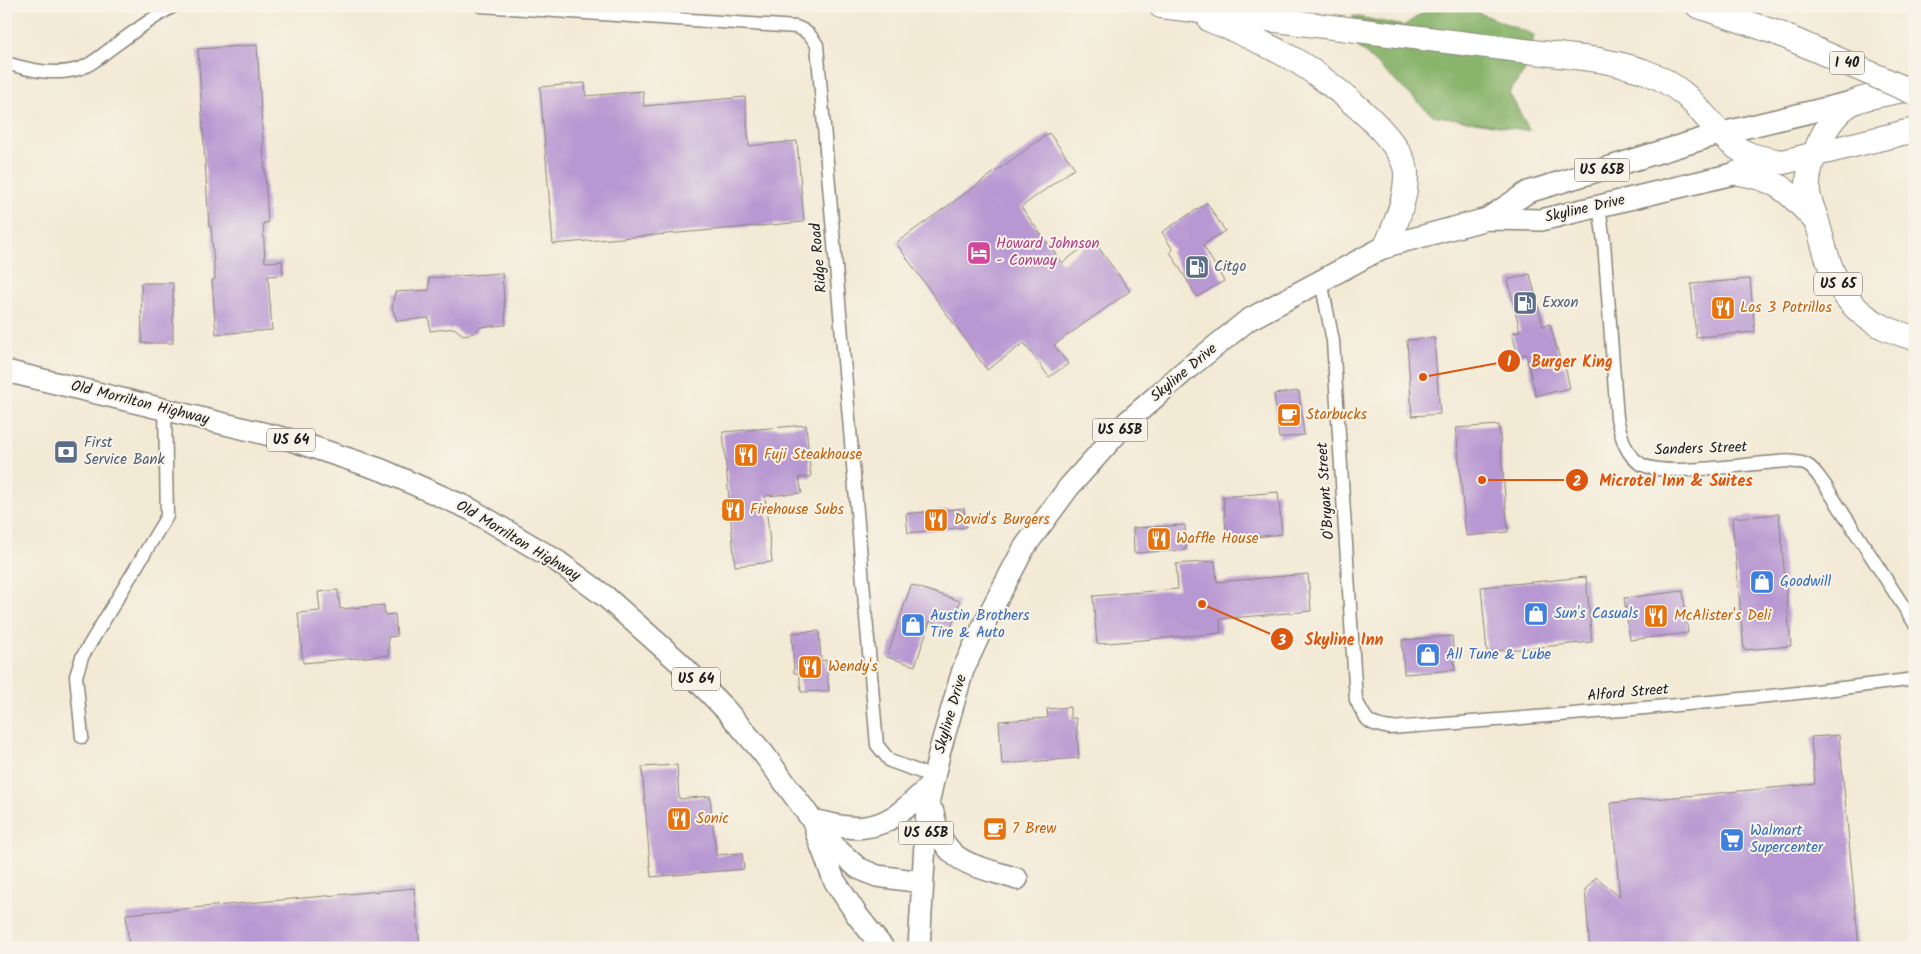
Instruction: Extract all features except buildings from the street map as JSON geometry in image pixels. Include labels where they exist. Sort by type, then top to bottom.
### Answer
[{"type":"highway","name":"I 40","points":[[1698,6],[1780,34],[1915,93]]},
{"type":"highway","points":[[1172,7],[1599,60],[1638,68],[1664,80],[1684,94],[1734,145],[1745,153],[1768,160],[1783,162]]},
{"type":"highway","points":[[1172,7],[1261,42],[1295,60],[1333,87],[1376,122],[1396,146],[1406,173],[1401,204],[1393,231],[1386,246]]},
{"type":"highway","name":"Skyline Drive","points":[[1852,102],[1915,88]]},
{"type":"highway","name":"US 65","points":[[1852,102],[1835,116],[1828,126],[1810,170],[1808,192],[1829,264],[1840,288],[1860,311],[1880,326],[1915,338]]},
{"type":"highway","name":"Skyline Drive","points":[[1783,162],[1915,130]]},
{"type":"highway","points":[[1738,172],[1766,179],[1781,186],[1797,200],[1817,223]]},
{"type":"main road","name":"Skyline Drive","points":[[919,948],[927,808],[940,750],[963,670],[1024,548],[1069,487],[1127,422],[1192,365],[1248,320],[1386,246],[1487,219],[1528,192],[1722,133],[1852,102]]},
{"type":"main road","name":"Skyline Drive","points":[[1487,219],[1541,220],[1783,162]]},
{"type":"main road","name":"Old Morrilton Highway","points":[[6,371],[291,440],[382,470],[470,509],[557,561],[606,596],[679,662],[726,710],[763,753],[812,820],[838,850],[858,868],[878,876],[922,882]]},
{"type":"main road","points":[[812,820],[864,828],[883,823],[900,813],[933,781]]},
{"type":"main road","points":[[933,781],[935,822],[939,836],[946,848],[964,862],[1017,879]]},
{"type":"main road","name":"US 64","points":[[812,820],[834,880],[857,915],[883,948]]},
{"type":"street","points":[[6,63],[41,72],[62,72],[79,69],[94,61],[161,13],[174,6]]},
{"type":"street","name":"Ridge Road","points":[[481,6],[796,27],[804,29],[814,39],[817,45],[821,85],[877,745],[890,761],[933,781]]},
{"type":"street","name":"Sanders Street","points":[[1598,206],[1604,242],[1617,418],[1622,441],[1630,454],[1641,464],[1655,470],[1786,461],[1808,465],[1825,485],[1915,624]]},
{"type":"street","name":"O'Bryant Street","points":[[1321,281],[1333,341],[1356,700]]},
{"type":"street","points":[[82,738],[76,676],[82,657],[167,516],[165,409]]},
{"type":"street","name":"Alford Street","points":[[1356,700],[1365,717],[1373,725],[1390,728],[1592,713],[1826,690],[1915,679]]},
{"type":"green space","points":[[1432,6],[1462,6],[1534,35],[1526,69],[1509,93],[1530,131],[1432,115],[1353,42],[1353,16],[1404,26]]},
{"type":"place","name":"Howard Johnson - Conway","points":[[979,253]]},
{"type":"place","name":"Citgo","points":[[1197,267]]},
{"type":"place","name":"Exxon","points":[[1525,303]]},
{"type":"place","name":"Los 3 Potrillos","points":[[1723,308]]},
{"type":"place","name":"Burger King","points":[[1423,377]]},
{"type":"place","name":"Starbucks","points":[[1289,415]]},
{"type":"place","name":"First Service Bank","points":[[66,452]]},
{"type":"place","name":"Fuji Steakhouse","points":[[746,455]]},
{"type":"place","name":"Microtel Inn & Suites","points":[[1482,480]]},
{"type":"place","name":"Firehouse Subs","points":[[733,510]]},
{"type":"place","name":"David's Burgers","points":[[936,520]]},
{"type":"place","name":"Waffle House","points":[[1159,539]]},
{"type":"place","name":"Goodwill","points":[[1762,582]]},
{"type":"place","name":"Skyline Inn","points":[[1202,604]]},
{"type":"place","name":"Sun's Casuals","points":[[1536,614]]},
{"type":"place","name":"McAlister's Deli","points":[[1656,616]]},
{"type":"place","name":"Austin Brothers Tire & Auto","points":[[913,625]]},
{"type":"place","name":"All Tune & Lube","points":[[1428,655]]},
{"type":"place","name":"Wendy's","points":[[810,667]]},
{"type":"place","name":"Sonic","points":[[679,819]]},
{"type":"place","name":"7 Brew","points":[[995,829]]},
{"type":"place","name":"Walmart Supercenter","points":[[1732,840]]}]
